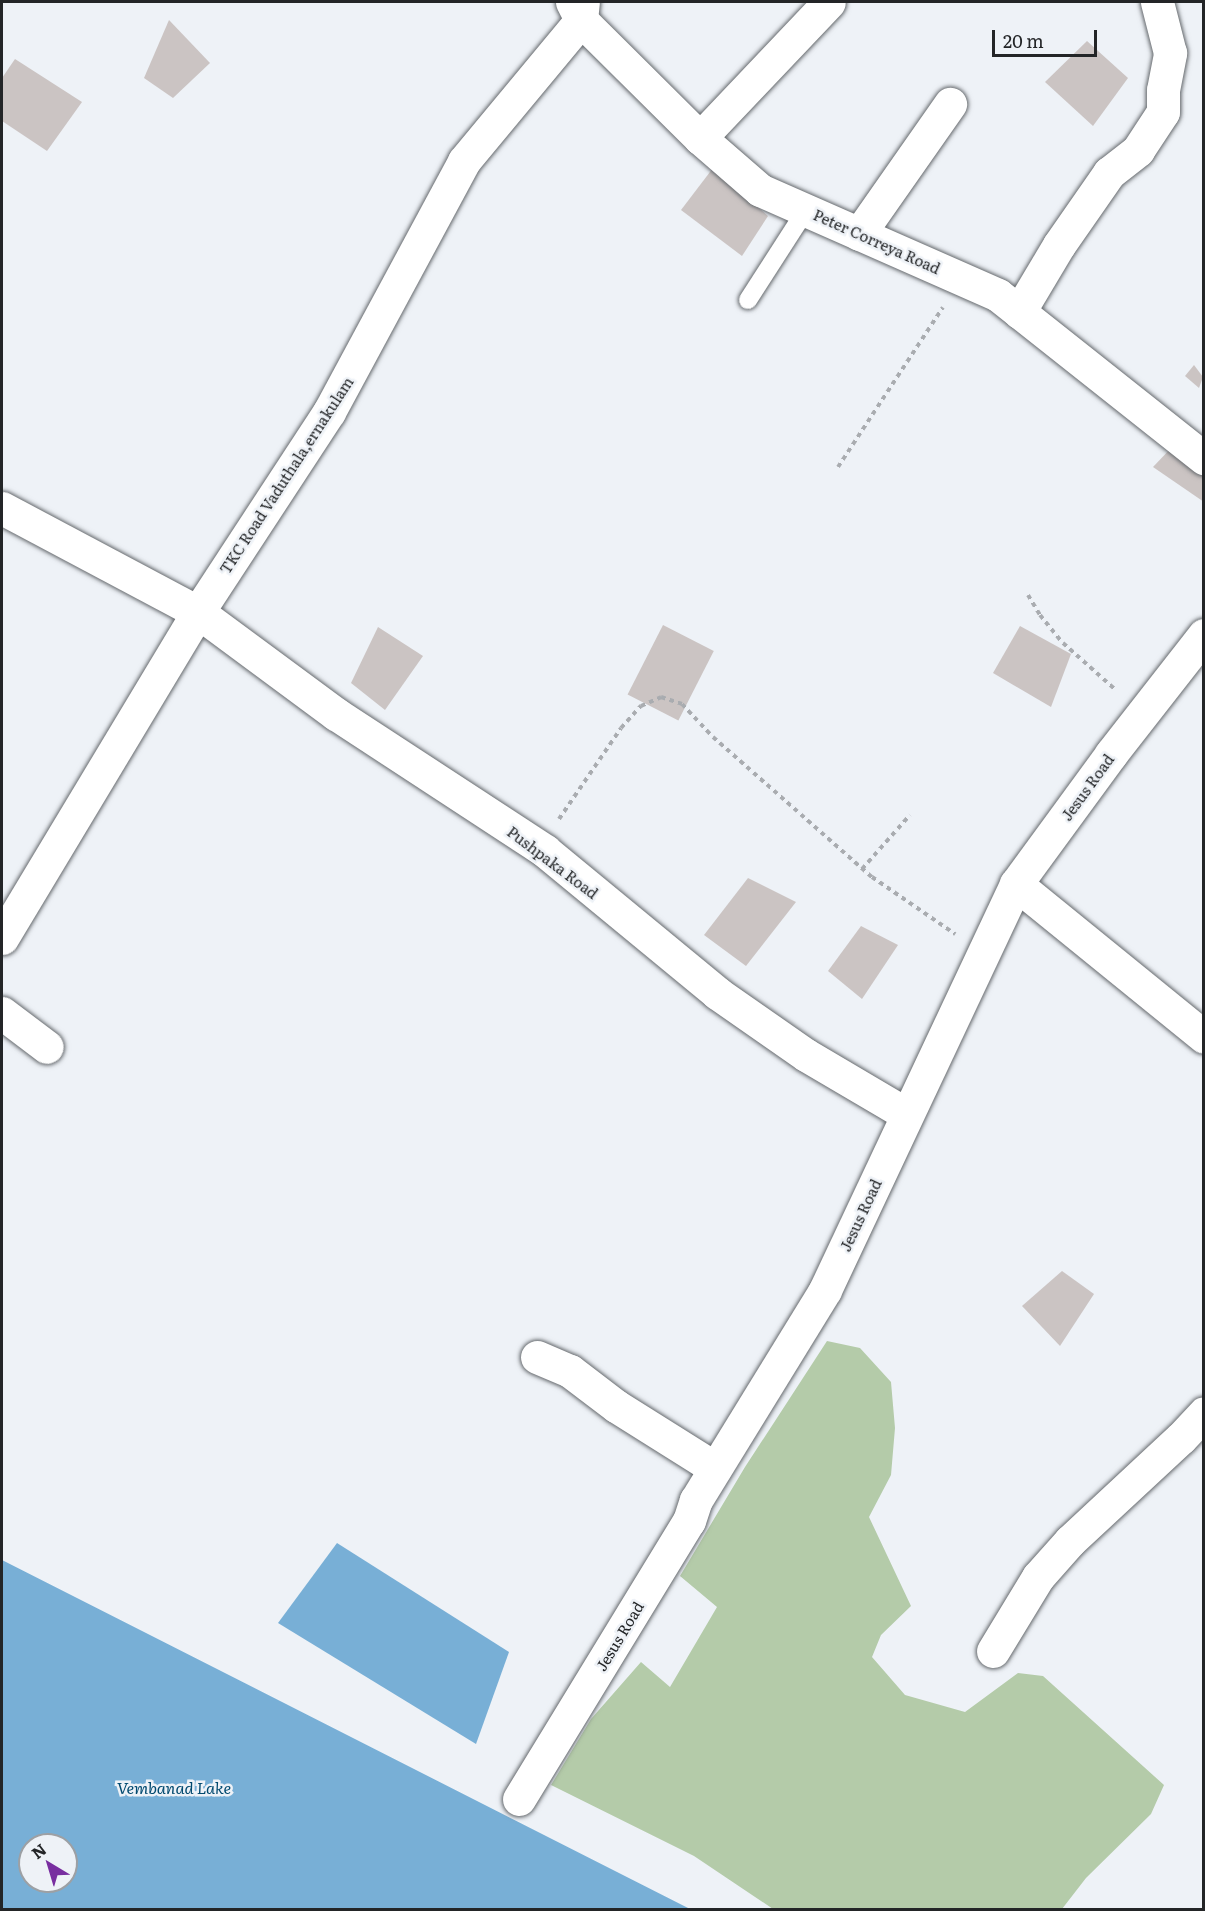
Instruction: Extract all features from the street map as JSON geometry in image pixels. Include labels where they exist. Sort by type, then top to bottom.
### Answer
[{"type":"street","points":[[700,138],[829,2]]},
{"type":"street","points":[[1019,312],[1053,253],[1109,172],[1138,150],[1163,112],[1163,90],[1170,53],[1157,2]]},
{"type":"street","name":"Peter Correya Road","points":[[579,8],[700,138],[760,190],[998,295],[1203,458]]},
{"type":"street","name":"TKC Road Vaduthala,ernakulam","points":[[2,938],[198,612],[329,412],[465,161],[579,8]]},
{"type":"street","points":[[859,234],[950,104]]},
{"type":"street","name":"Pushpaka Road","points":[[2,508],[198,612],[336,714],[539,847],[717,993],[806,1055],[906,1114]]},
{"type":"street","name":"Jesus Road","points":[[519,1799],[689,1521],[696,1500],[715,1468],[825,1290],[1016,884],[1203,635]]},
{"type":"street","points":[[1016,884],[1203,1037]]},
{"type":"street","points":[[2,1013],[47,1047]]},
{"type":"street","points":[[537,1357],[570,1371],[616,1406],[715,1468]]},
{"type":"street","points":[[993,1652],[1044,1570],[1094,1517],[1181,1438],[1203,1413]]},
{"type":"lane","points":[[748,300],[806,210]]},
{"type":"path","points":[[838,467],[962,279]]},
{"type":"path","points":[[1028,595],[1040,615],[1063,643],[1109,683],[1141,717]]},
{"type":"path","points":[[539,847],[621,728],[641,706],[661,697],[682,704],[713,737],[862,869],[960,937],[986,948]]},
{"type":"path","points":[[862,869],[910,815]]},
{"type":"green space","points":[[827,1341],[860,1348],[891,1382],[895,1428],[891,1475],[869,1517],[911,1606],[881,1635],[872,1657],[905,1695],[965,1712],[1018,1673],[1043,1676],[1164,1785],[1151,1814],[1086,1878],[1062,1909],[773,1909],[694,1856],[551,1785],[591,1719],[641,1662],[670,1687],[717,1607],[680,1576],[745,1467]]},
{"type":"water","points":[[337,1543],[509,1652],[476,1744],[278,1623]]},
{"type":"water","name":"Vembanad Lake","points":[[2,1560],[690,1909],[2,1909]]},
{"type":"building","points":[[169,20],[210,63],[173,98],[144,78]]},
{"type":"building","points":[[1087,41],[1128,78],[1093,126],[1045,82]]},
{"type":"building","points":[[15,59],[82,102],[47,151],[2,121],[2,78]]},
{"type":"building","points":[[713,168],[768,216],[742,256],[681,210]]},
{"type":"building","points":[[1194,365],[1203,377],[1199,388],[1185,376]]},
{"type":"building","points":[[1173,446],[1204,472],[1204,502],[1153,467]]},
{"type":"building","points":[[663,625],[714,651],[678,720],[628,694]]},
{"type":"building","points":[[1020,626],[1071,654],[1051,707],[993,673]]},
{"type":"building","points":[[378,627],[423,656],[385,710],[351,683]]},
{"type":"building","points":[[748,878],[796,902],[746,966],[704,935]]},
{"type":"building","points":[[861,926],[898,945],[862,999],[828,971]]},
{"type":"building","points":[[1062,1271],[1094,1294],[1060,1346],[1022,1306]]}]
